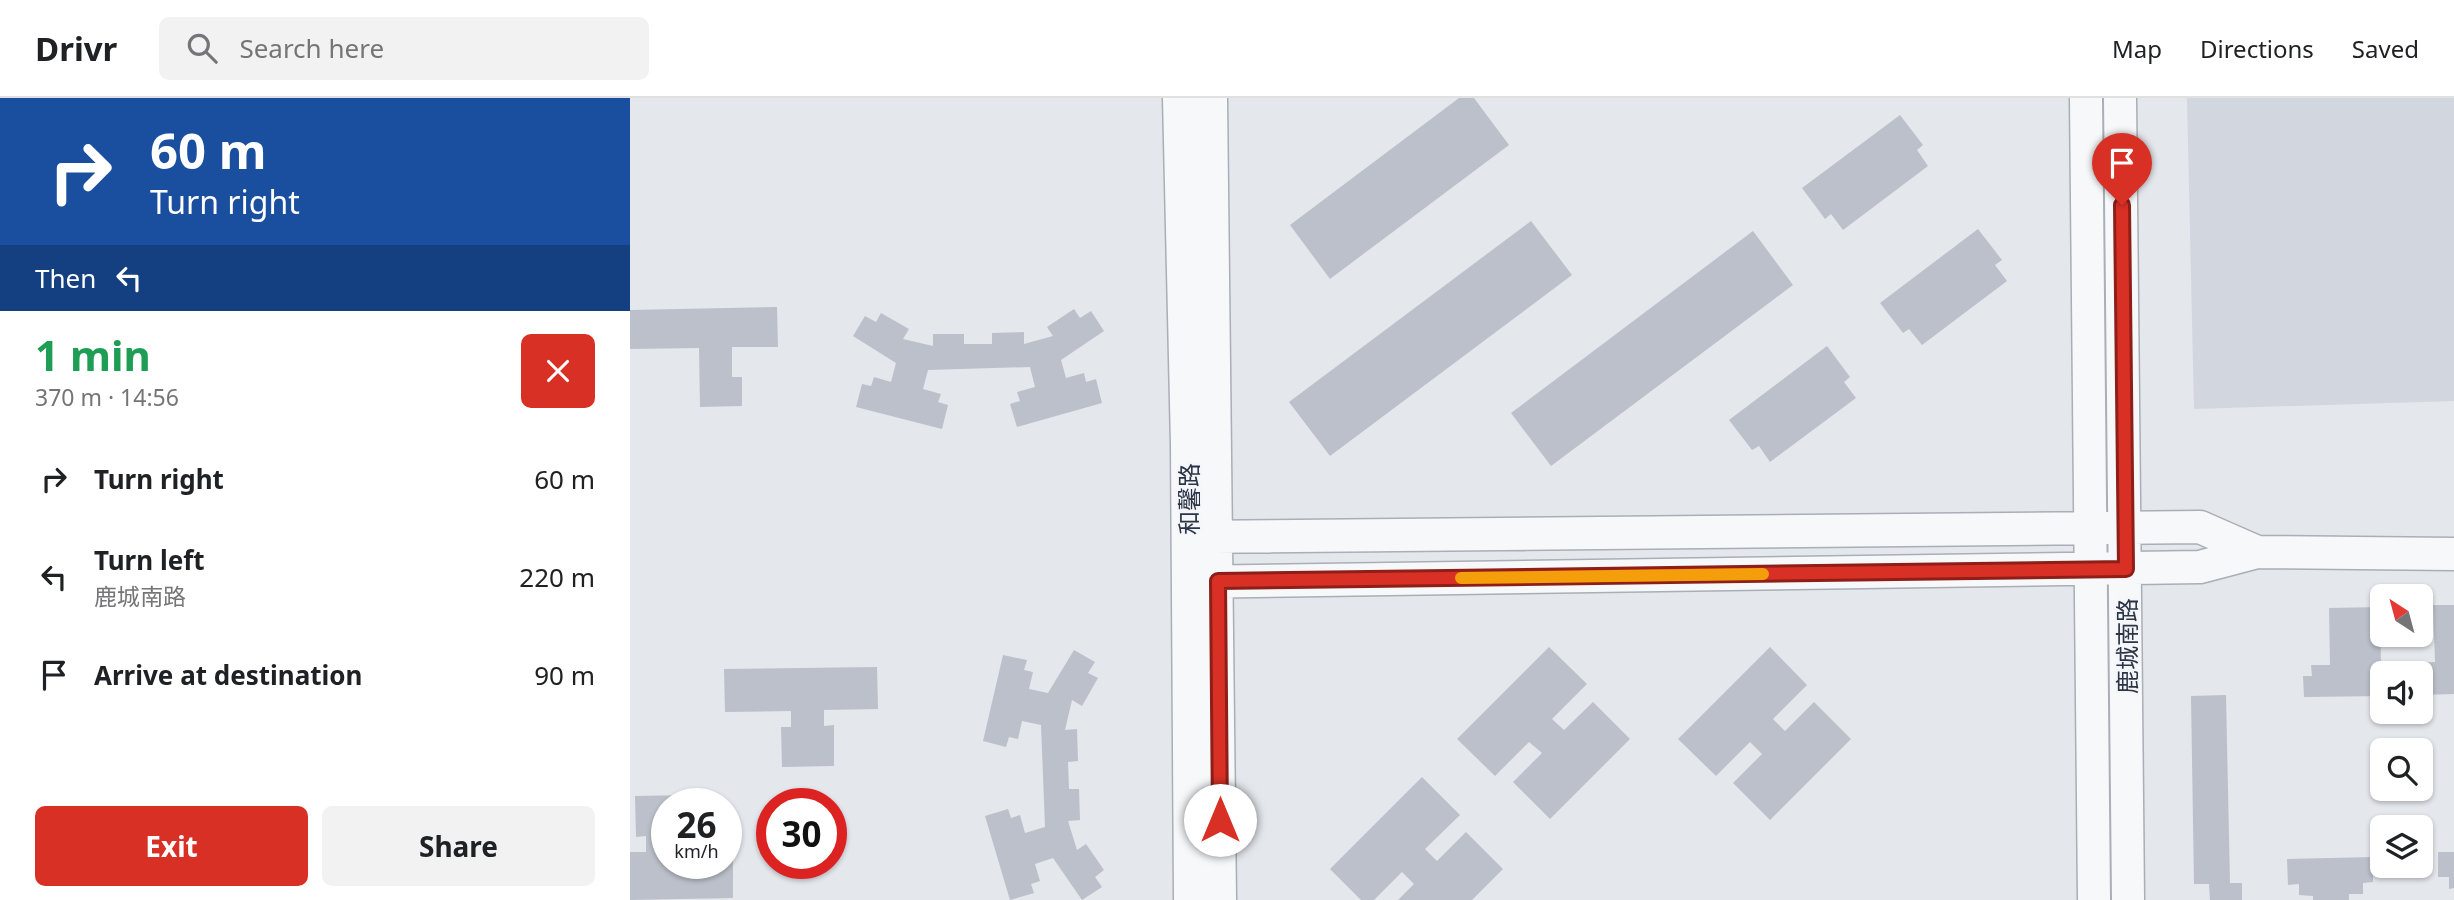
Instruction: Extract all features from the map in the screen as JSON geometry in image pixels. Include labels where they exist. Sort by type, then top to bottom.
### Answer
[{"type":"street","name":"和馨路","points":[[1179,98],[1203,537]]},
{"type":"street","name":"和馨路","points":[[1190,900],[1203,582],[1211,98]]},
{"type":"street","name":"鹿城南路","points":[[2087,98],[2094,900]]},
{"type":"street","name":"鹿城南路","points":[[2120,98],[2128,900]]},
{"type":"street","points":[[1203,537],[2200,527],[2257,552]]},
{"type":"street","points":[[1203,582],[2126,569],[2200,567],[2257,552],[2454,554]]},
{"type":"street","name":"和馨路","points":[[1203,582],[1220,900]]},
{"type":"shaded area","points":[[2187,98],[2454,98],[2454,401],[2194,409]]},
{"type":"building","points":[[1459,98],[1474,98],[1509,145],[1330,279],[1290,225]]},
{"type":"building","points":[[1900,115],[1923,145],[1917,150],[1928,166],[1843,230],[1831,214],[1825,219],[1802,188]]},
{"type":"building","points":[[1531,221],[1572,275],[1330,456],[1289,402]]},
{"type":"building","points":[[1978,229],[2002,260],[1995,265],[2007,281],[1922,345],[1909,329],[1903,333],[1880,303]]},
{"type":"building","points":[[1753,231],[1793,285],[1551,466],[1511,413]]},
{"type":"building","points":[[777,307],[778,347],[732,347],[732,377],[742,377],[742,406],[700,407],[699,348],[630,349],[630,310]]},
{"type":"building","points":[[1074,309],[1080,318],[1091,311],[1104,331],[1061,360],[1066,378],[1084,373],[1086,382],[1096,379],[1102,403],[1017,427],[1010,404],[1020,401],[1017,392],[1035,387],[1030,367],[928,370],[923,389],[941,394],[938,402],[948,405],[942,429],[856,407],[862,384],[871,386],[874,377],[891,382],[896,363],[853,336],[865,316],[876,322],[881,313],[909,329],[903,339],[933,346],[933,334],[964,334],[964,344],[992,344],[992,333],[1024,332],[1024,344],[1053,336],[1047,327]]},
{"type":"building","points":[[1827,346],[1850,377],[1844,382],[1856,398],[1770,462],[1759,446],[1752,450],[1729,420]]},
{"type":"building","points":[[2433,605],[2454,605],[2454,694],[2433,695]]},
{"type":"building","points":[[2370,607],[2370,648],[2381,648],[2381,661],[2370,661],[2370,696],[2304,697],[2303,676],[2312,676],[2311,665],[2330,665],[2329,608]]},
{"type":"building","points":[[1549,647],[1587,684],[1552,719],[1564,730],[1593,702],[1630,739],[1550,819],[1513,782],[1542,753],[1529,742],[1495,776],[1457,739]]},
{"type":"building","points":[[1770,647],[1807,685],[1773,719],[1785,731],[1814,702],[1851,739],[1770,820],[1733,783],[1762,754],[1750,742],[1716,776],[1678,739]]},
{"type":"building","points":[[1074,650],[1095,662],[1088,673],[1098,678],[1082,706],[1072,700],[1065,730],[1077,729],[1078,761],[1068,762],[1069,789],[1079,789],[1080,820],[1068,821],[1077,850],[1086,844],[1104,870],[1095,877],[1102,887],[1082,900],[1053,858],[1035,864],[1040,881],[1031,884],[1034,893],[1010,900],[985,816],[1008,809],[1011,818],[1020,815],[1025,833],[1045,827],[1041,725],[1022,721],[1018,739],[1009,737],[1006,747],[983,741],[1003,655],[1027,660],[1024,670],[1033,672],[1029,689],[1048,693]]},
{"type":"building","points":[[877,667],[878,709],[824,710],[824,726],[834,725],[834,766],[782,767],[781,727],[791,727],[791,711],[725,712],[724,669]]},
{"type":"building","points":[[2226,695],[2230,883],[2242,883],[2242,900],[2210,900],[2209,884],[2194,884],[2191,696]]},
{"type":"building","points":[[1422,777],[1460,815],[1425,849],[1437,861],[1466,832],[1503,869],[1472,900],[1398,900],[1414,884],[1402,872],[1374,900],[1361,900],[1330,869]]},
{"type":"building","points":[[635,796],[651,796],[651,879],[733,879],[733,898],[630,900],[630,852],[646,852],[646,836],[636,837]]},
{"type":"building","points":[[2438,852],[2454,852],[2454,888],[2449,889],[2449,877],[2438,877]]},
{"type":"building","points":[[2370,857],[2370,878],[2373,878],[2373,882],[2363,883],[2363,894],[2349,894],[2349,900],[2313,900],[2313,896],[2299,895],[2299,884],[2288,885],[2287,859]]},
{"type":"slow traffic","points":[[1461,578],[1763,574]]},
{"type":"route","points":[[1220,820],[1218,581],[2126,569],[2122,205]]}]
